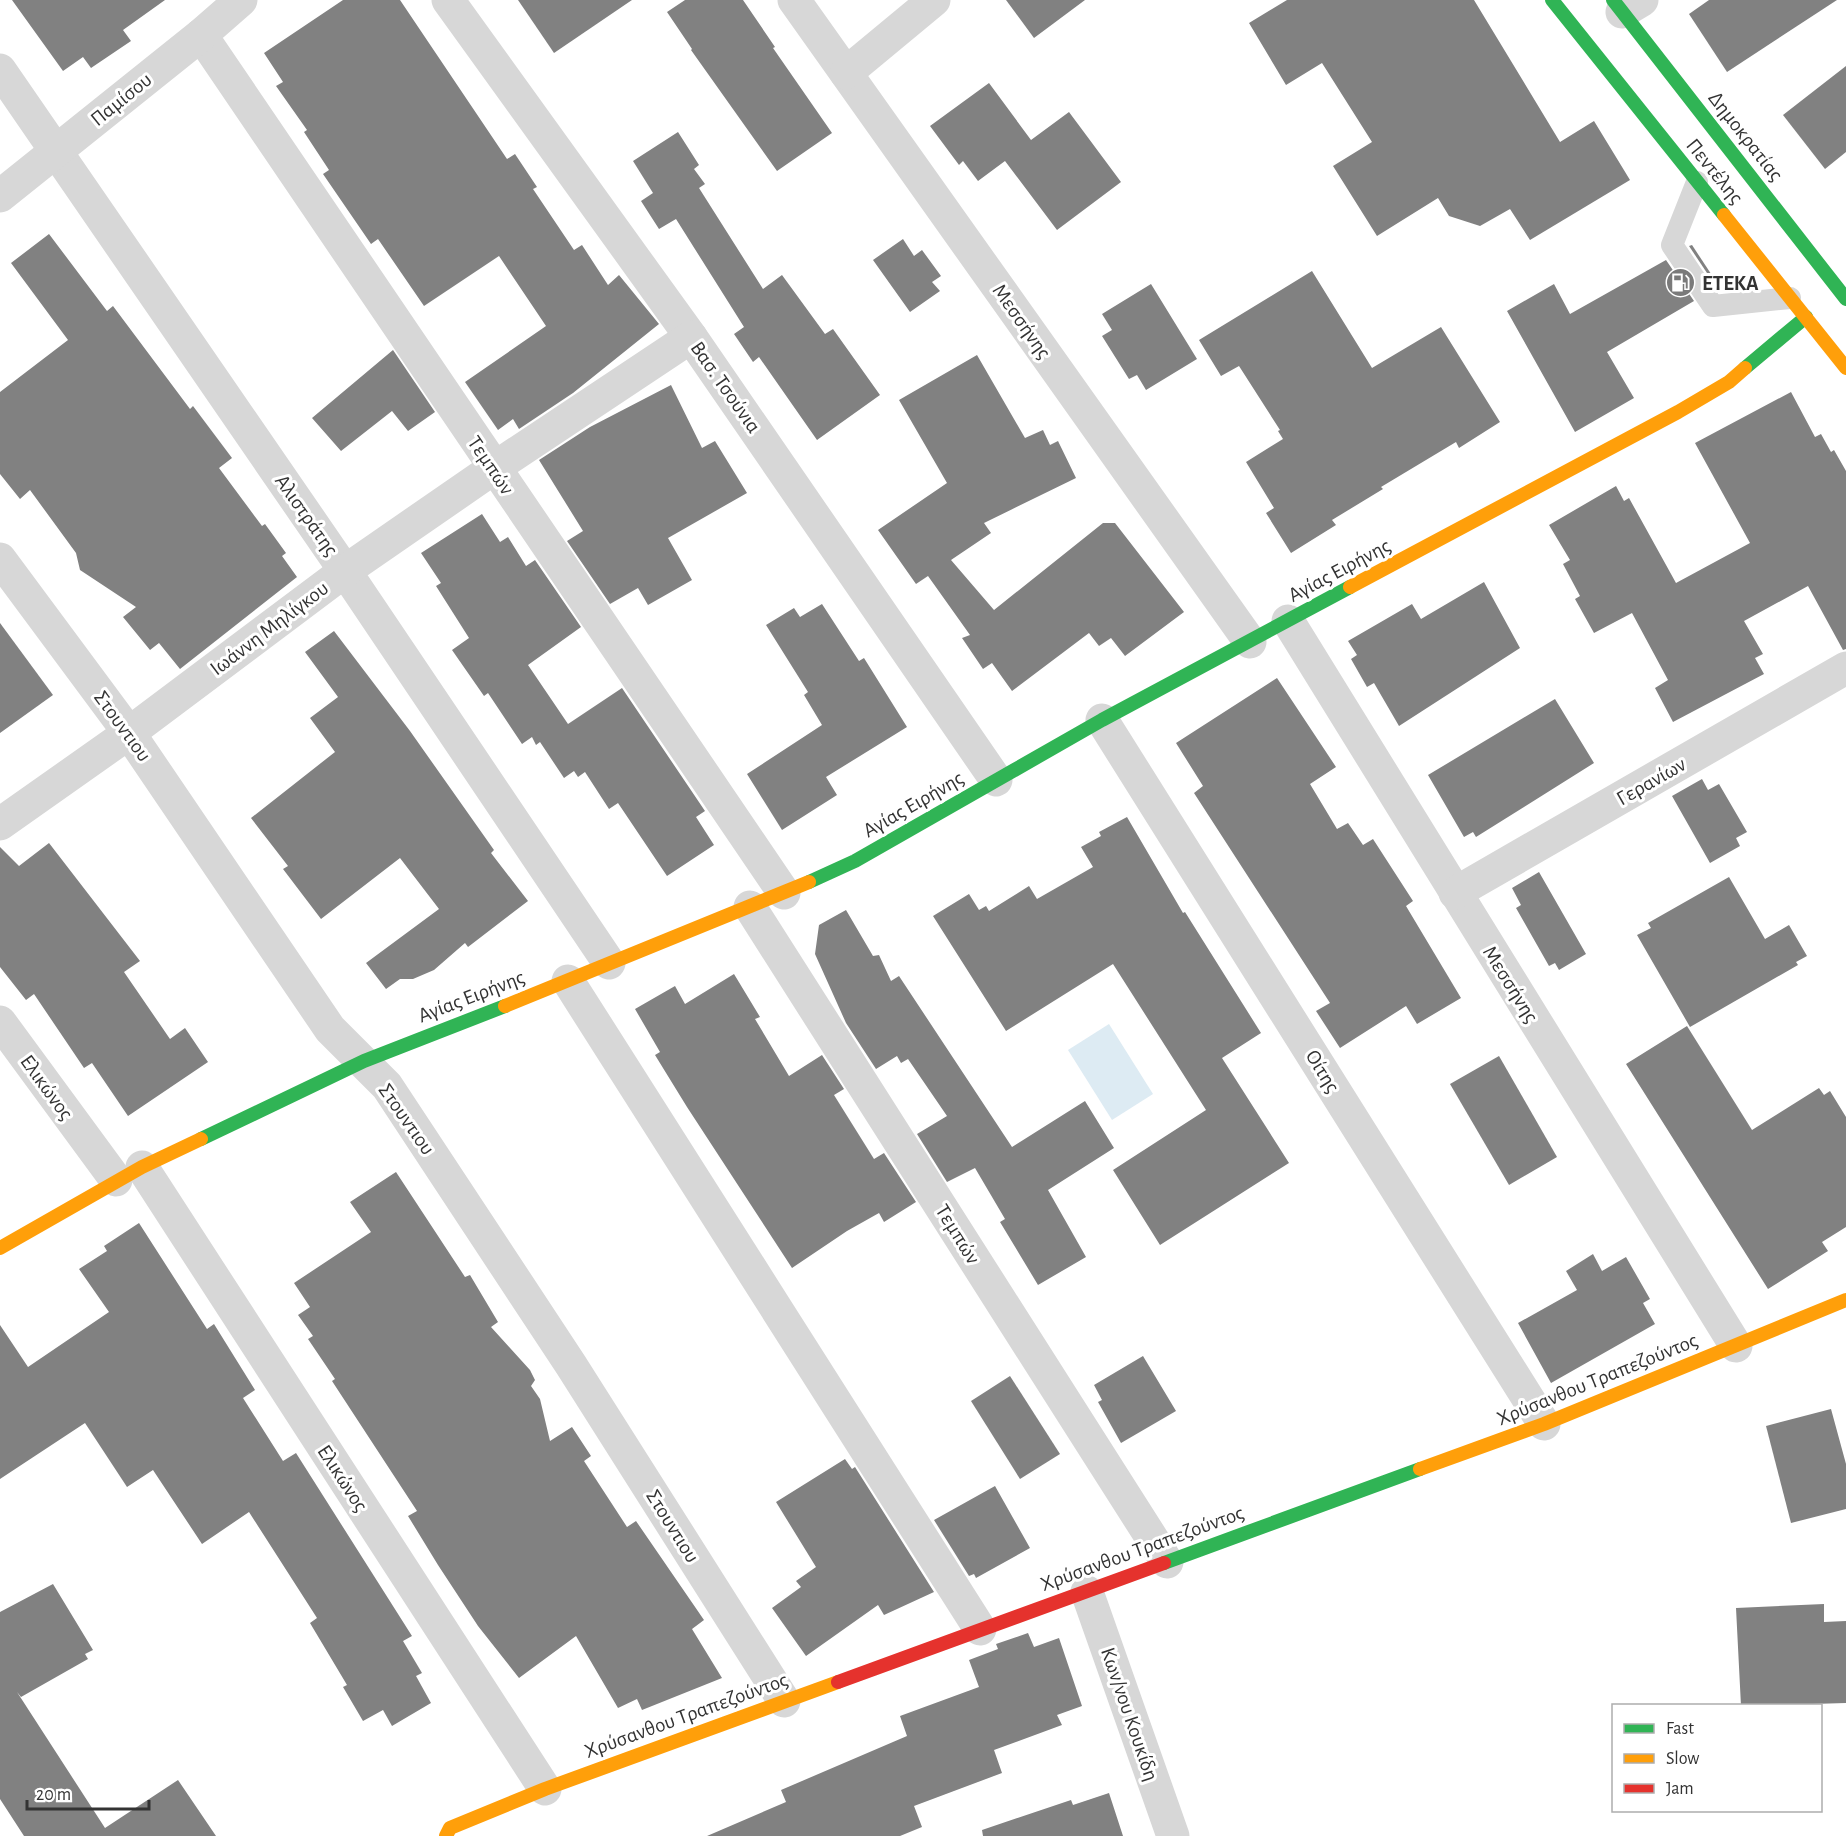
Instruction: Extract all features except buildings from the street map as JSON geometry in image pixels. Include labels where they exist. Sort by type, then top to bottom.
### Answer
[{"type":"street","name":"Παμίσου","points":[[0,196],[201,35],[240,0]]},
{"type":"street","name":"Βασ. Τσούνια","points":[[448,0],[691,337],[996,780]]},
{"type":"street","name":"Μεσσήνης","points":[[794,0],[1250,642]]},
{"type":"street","points":[[846,73],[934,0]]},
{"type":"street","name":"Πεντέλης","points":[[1552,0],[1846,368]]},
{"type":"street","name":"Δημοκρατίας","points":[[1625,4],[1846,299]]},
{"type":"street","name":"Τεμπών","points":[[201,35],[784,893]]},
{"type":"street","name":"Αλιστράτης","points":[[0,70],[345,571],[609,963]]},
{"type":"street","name":"Αγίας Ειρήνης","points":[[0,1248],[129,1174],[364,1061],[750,907],[855,861],[1102,720],[1688,406],[1729,382],[1806,317]]},
{"type":"street","name":"Ιωάννη Μηλίγκου","points":[[0,825],[129,733],[345,571],[494,468],[691,337]]},
{"type":"street","name":"Στουντιου","points":[[0,559],[129,733],[330,1029],[387,1086],[551,1335],[784,1701]]},
{"type":"street","name":"Μεσσήνης","points":[[1288,621],[1736,1346]]},
{"type":"street","name":"Γερανίων","points":[[1455,893],[1846,668]]},
{"type":"street","name":"Οίτης","points":[[1102,720],[1544,1424]]},
{"type":"street","name":"Τεμπών","points":[[750,907],[1167,1562]]},
{"type":"street","points":[[568,981],[980,1629]]},
{"type":"street","name":"Ελικώνος","points":[[0,1022],[129,1174],[545,1789]]},
{"type":"street","name":"Χρύσανθου Τραπεζούντος","points":[[448,1832],[545,1789],[1544,1424],[1846,1300]]},
{"type":"street","name":"Κων/νου Κουκίδη","points":[[1087,1592],[1173,1836]]},
{"type":"lane","points":[[1697,182],[1672,245],[1713,306],[1790,298]]},
{"type":"shaded area","points":[[1109,1024],[1153,1094],[1112,1120],[1068,1050]]},
{"type":"traffic: fast","points":[[1552,0],[1724,215]]},
{"type":"traffic: fast","points":[[1613,0],[1846,299]]},
{"type":"traffic: fast","points":[[1745,368],[1806,317]]},
{"type":"traffic: fast","points":[[809,882],[855,861],[1102,720],[1350,587]]},
{"type":"traffic: fast","points":[[201,1139],[364,1061],[505,1006]]},
{"type":"traffic: fast","points":[[1164,1563],[1420,1469]]},
{"type":"traffic: slow","points":[[1724,215],[1846,368]]},
{"type":"traffic: slow","points":[[1350,587],[1678,412],[1729,382],[1745,368]]},
{"type":"traffic: slow","points":[[505,1006],[809,882]]},
{"type":"traffic: slow","points":[[0,1248],[142,1167],[201,1139]]},
{"type":"traffic: slow","points":[[1420,1469],[1544,1424],[1846,1300]]},
{"type":"traffic: slow","points":[[446,1836],[450,1828],[545,1789],[838,1682]]},
{"type":"traffic: jam","points":[[838,1682],[1164,1563]]},
{"type":"place","name":"ΕΤΕΚΑ","points":[[1681,283]]}]
